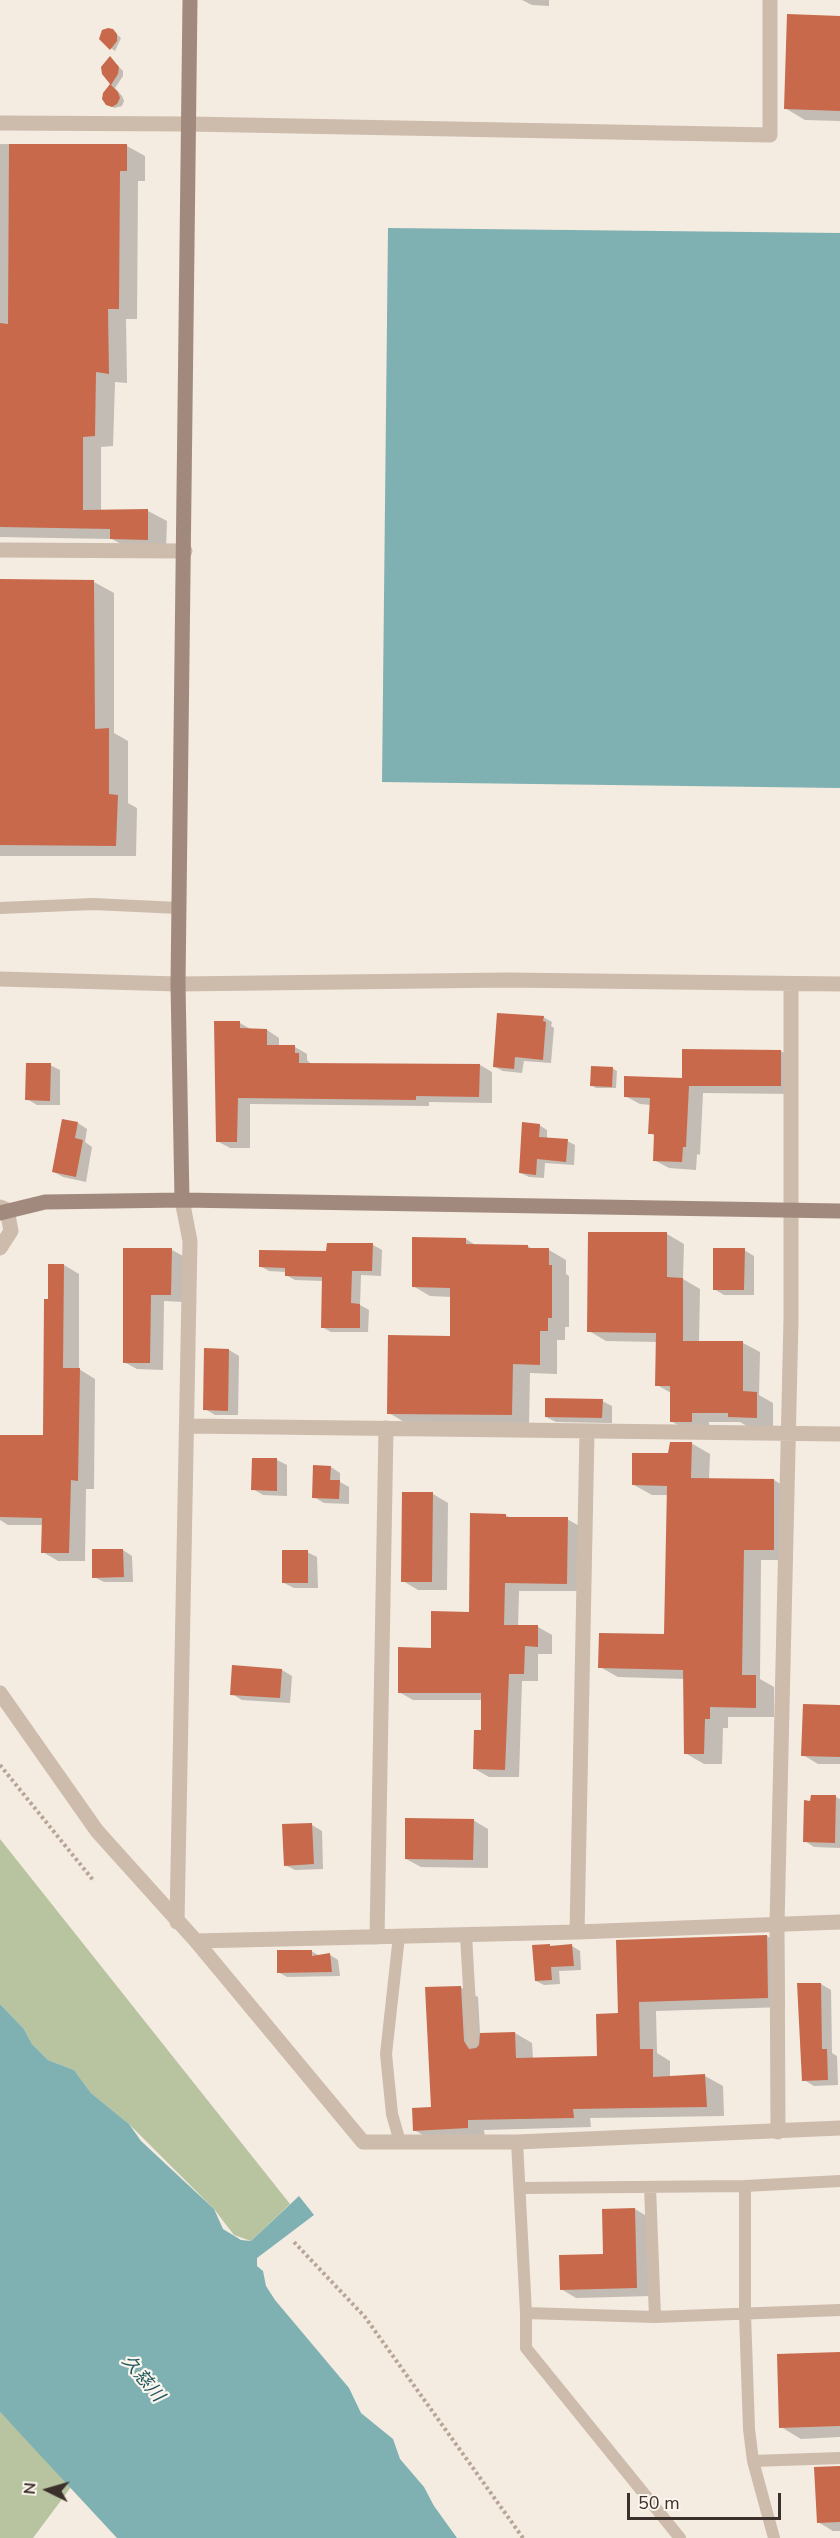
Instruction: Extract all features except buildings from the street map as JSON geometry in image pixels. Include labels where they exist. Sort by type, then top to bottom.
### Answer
[{"type":"street","points":[[177,1922],[190,1241],[182,1200],[178,984],[190,0]]},
{"type":"street","points":[[0,123],[189,124],[770,135],[770,0]]},
{"type":"street","points":[[0,550],[185,551]]},
{"type":"street","points":[[0,979],[178,984],[507,980],[840,984]]},
{"type":"street","points":[[778,2132],[777,1924],[792,1210],[791,984]]},
{"type":"street","points":[[0,1248],[11,1231],[2,1210],[45,1202],[182,1200],[840,1211]]},
{"type":"street","points":[[188,1426],[840,1434]]},
{"type":"street","points":[[377,1937],[386,1428]]},
{"type":"street","points":[[577,1932],[588,1432]]},
{"type":"street","points":[[0,1692],[97,1831],[196,1941],[363,2142],[517,2142],[840,2128]]},
{"type":"street","points":[[196,1941],[577,1932],[840,1922]]},
{"type":"lane","points":[[0,908],[93,904],[179,908]]},
{"type":"lane","points":[[466,1935],[472,2041]]},
{"type":"lane","points":[[399,1936],[386,2054],[392,2114],[400,2142]]},
{"type":"lane","points":[[517,2142],[521,2188],[526,2348],[680,2538]]},
{"type":"lane","points":[[521,2188],[745,2186],[840,2181]]},
{"type":"lane","points":[[745,2186],[744,2314],[749,2430],[753,2461],[774,2538]]},
{"type":"lane","points":[[650,2187],[655,2317]]},
{"type":"lane","points":[[526,2313],[655,2317],[840,2310]]},
{"type":"lane","points":[[753,2461],[840,2458]]},
{"type":"path","points":[[0,1765],[93,1880]]},
{"type":"path","points":[[294,2242],[365,2317],[524,2538]]},
{"type":"green space","points":[[0,1839],[290,2204],[251,2241],[234,2235],[214,2209],[129,2124],[91,2093],[74,2070],[48,2060],[32,2044],[24,2029],[0,2004]]},
{"type":"green space","points":[[0,2412],[71,2487],[33,2538],[0,2538]]},
{"type":"water","points":[[388,228],[840,233],[840,788],[382,782]]},
{"type":"water","name":"久慈川","points":[[0,2004],[24,2029],[32,2044],[48,2060],[74,2070],[91,2093],[129,2124],[141,2141],[214,2209],[223,2229],[241,2240],[251,2241],[299,2196],[314,2215],[257,2258],[257,2266],[263,2271],[266,2286],[275,2300],[349,2388],[361,2413],[393,2439],[400,2459],[424,2487],[434,2506],[457,2538],[117,2538],[0,2412]]}]
